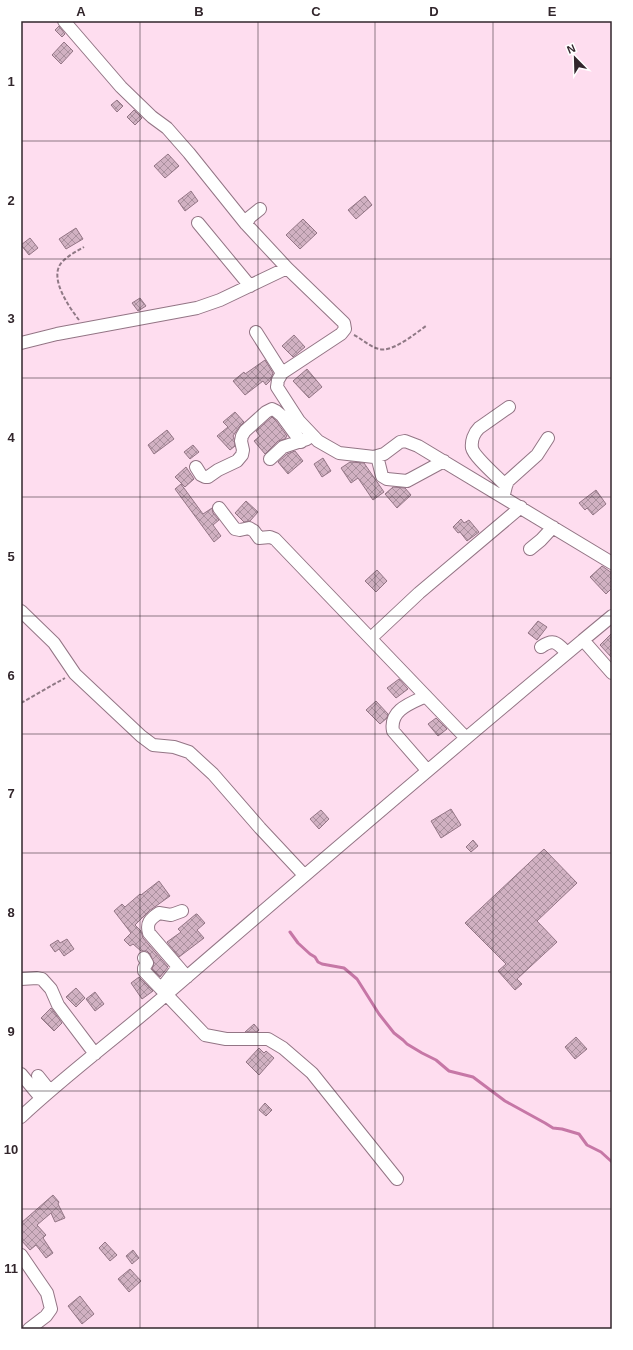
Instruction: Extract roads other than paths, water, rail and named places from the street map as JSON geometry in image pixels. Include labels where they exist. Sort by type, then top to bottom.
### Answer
[{"type":"street","points":[[64,21],[121,87],[152,117],[167,128],[246,224],[287,268],[344,323],[345,329],[341,334],[282,373],[278,380],[277,387],[298,421],[318,441],[339,453],[374,457],[384,454],[400,442],[405,441],[418,446],[444,461],[505,491]]},
{"type":"street","points":[[246,224],[250,217],[260,209]]},
{"type":"street","points":[[198,223],[250,286]]},
{"type":"street","points":[[21,343],[85,329],[197,308],[220,300],[287,268]]},
{"type":"street","points":[[256,332],[282,373]]},
{"type":"street","points":[[509,407],[475,432],[472,449],[477,457],[505,491],[521,507],[612,564]]},
{"type":"street","points":[[196,467],[201,475],[208,477],[218,470],[237,461],[242,454],[243,450],[241,441],[245,430],[266,412],[272,409],[282,416],[301,442]]},
{"type":"street","points":[[270,459],[283,447],[301,442],[313,436]]},
{"type":"street","points":[[505,491],[508,481],[537,455],[548,438]]},
{"type":"street","points":[[377,456],[382,476],[387,479],[403,482],[444,461]]},
{"type":"street","points":[[371,638],[419,593],[521,507]]},
{"type":"street","points":[[219,508],[236,529],[240,530],[249,528],[254,531],[259,538],[270,537],[275,539],[466,738]]},
{"type":"street","points":[[530,549],[542,540],[553,527]]},
{"type":"street","points":[[21,610],[54,644],[75,674],[141,736],[153,744],[174,747],[189,752],[194,756],[213,774],[260,828],[304,875]]},
{"type":"street","points":[[21,1117],[95,1054],[163,992],[187,977],[427,770],[612,616]]},
{"type":"street","points":[[583,640],[612,673]]},
{"type":"street","points":[[541,647],[548,642],[553,642],[559,645],[567,653]]},
{"type":"street","points":[[426,696],[402,707],[396,714],[392,726],[393,731],[427,770]]},
{"type":"street","points":[[182,911],[171,915],[159,913],[152,917],[147,927],[149,933],[187,977]]},
{"type":"street","points":[[144,958],[147,964],[144,971],[205,1035],[226,1039],[268,1039],[283,1048],[312,1073],[397,1179]]},
{"type":"street","points":[[163,992],[178,967]]},
{"type":"street","points":[[21,979],[42,979],[51,990],[58,1005],[95,1054]]},
{"type":"street","points":[[21,1074],[45,1095]]},
{"type":"street","points":[[38,1076],[45,1095]]},
{"type":"street","points":[[21,1256],[47,1293],[51,1309],[46,1316],[29,1329]]},
{"type":"waterway","points":[[290,932],[298,943],[315,957],[318,962],[344,968],[357,979],[379,1014],[394,1033],[407,1044],[436,1060],[449,1071],[473,1077],[505,1101],[553,1128],[579,1134],[587,1145],[601,1152],[612,1162]]}]
